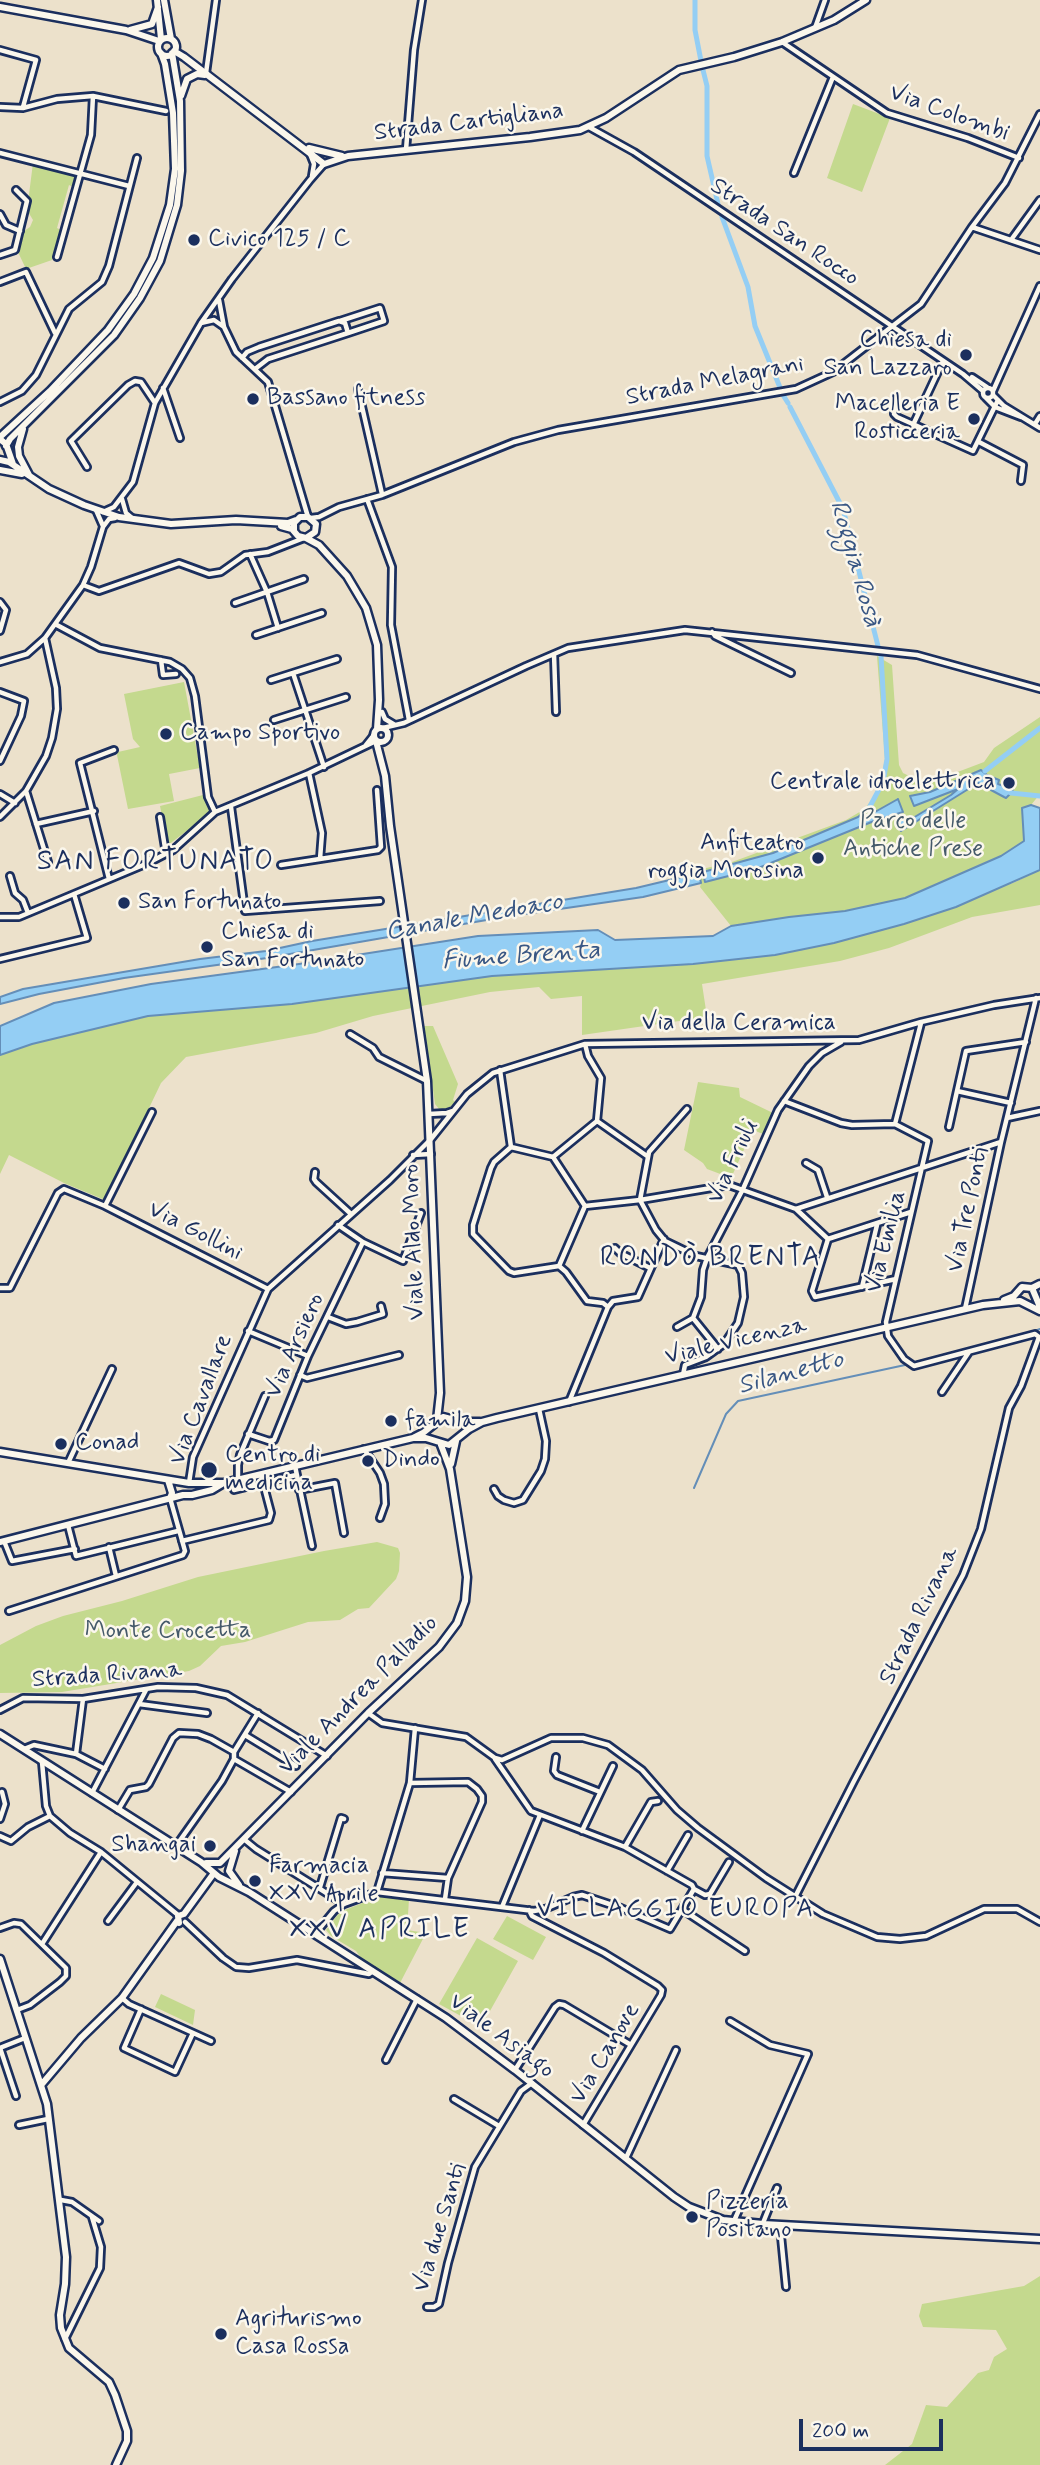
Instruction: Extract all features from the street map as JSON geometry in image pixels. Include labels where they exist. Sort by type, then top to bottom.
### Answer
[{"type":"main road","points":[[30,478],[0,460],[10,439],[114,335],[140,298],[160,261],[177,205],[181,171],[180,101],[164,0]]},
{"type":"main road","name":"Strada Cartigliana","points":[[324,164],[348,156],[530,137],[589,127],[680,70],[782,42],[815,29],[866,0]]},
{"type":"main road","points":[[126,30],[152,24],[158,4]]},
{"type":"main road","points":[[14,466],[0,438],[50,391],[108,330],[134,294],[153,258],[170,205],[175,169],[173,113],[160,45],[158,4]]},
{"type":"main road","points":[[0,7],[126,30],[160,45],[173,47],[324,164]]},
{"type":"main road","points":[[160,45],[165,55],[173,47]]},
{"type":"main road","points":[[180,101],[187,79],[197,74],[208,75]]},
{"type":"main road","points":[[301,145],[334,155],[348,156]]},
{"type":"main road","points":[[26,425],[20,436],[19,456],[30,478]]},
{"type":"main road","points":[[0,470],[13,471],[30,478],[99,511],[136,520],[171,524],[236,520],[288,523],[304,518]]},
{"type":"main road","points":[[304,518],[316,528],[325,551]]},
{"type":"main road","points":[[295,532],[304,518]]},
{"type":"main road","points":[[273,523],[295,532],[325,551],[347,576],[366,608],[377,645],[381,755],[385,776]]},
{"type":"main road","points":[[305,538],[311,537],[316,528]]},
{"type":"main road","points":[[380,700],[385,776]]},
{"type":"main road","name":"Viale Aldo Moro","points":[[385,776],[427,1081],[440,1401],[435,1422]]},
{"type":"main road","points":[[1018,1291],[1023,1302],[1030,1303],[1040,1284]]},
{"type":"main road","name":"Viale Vicenza","points":[[0,1452],[168,1480],[224,1483],[412,1438],[443,1417],[482,1422],[886,1326],[999,1302],[1014,1296],[1024,1286],[1035,1292],[1040,1309]]},
{"type":"main road","name":"Viale Vicenza","points":[[999,1302],[1023,1302],[1040,1309]]},
{"type":"main road","name":"Viale Aldo Moro","points":[[440,1401],[453,1419]]},
{"type":"main road","points":[[453,1419],[460,1427],[458,1439]]},
{"type":"main road","points":[[435,1422],[432,1433],[439,1443]]},
{"type":"main road","name":"Viale Vicenza","points":[[412,1438],[449,1445],[482,1422]]},
{"type":"main road","name":"Viale Andrea Palladio","points":[[450,1469],[458,1439]]},
{"type":"main road","name":"Viale Andrea Palladio","points":[[42,2084],[122,1998],[217,1868],[368,1713],[446,1640],[457,1623],[462,1612],[467,1577],[450,1469],[439,1443]]},
{"type":"main road","points":[[168,1480],[172,1493],[170,1499]]},
{"type":"main road","points":[[2,1541],[170,1499],[191,1492],[191,1483]]},
{"type":"main road","points":[[170,1499],[191,1483]]},
{"type":"main road","points":[[183,1495],[212,1490],[224,1483]]},
{"type":"main road","name":"Viale Asiago","points":[[0,1734],[175,1847],[217,1868],[226,1865],[240,1887]]},
{"type":"main road","points":[[200,1892],[227,1876],[236,1847]]},
{"type":"main road","name":"Viale Asiago","points":[[217,1868],[222,1878],[417,1999],[515,2070],[689,2207],[734,2222],[1040,2239]]},
{"type":"main road","points":[[0,1959],[3,1975],[42,2084],[48,2119],[61,2200],[66,2257],[60,2321],[69,2348],[108,2382],[115,2395],[127,2431],[123,2452],[116,2465]]},
{"type":"street","points":[[208,75],[216,0]]},
{"type":"street","points":[[405,150],[414,50],[422,0]]},
{"type":"street","points":[[815,29],[825,0]]},
{"type":"street","name":"Via Colombi","points":[[782,42],[887,113],[968,138],[1019,158]]},
{"type":"street","points":[[0,50],[36,60],[23,108]]},
{"type":"street","points":[[794,173],[833,77]]},
{"type":"street","points":[[57,257],[91,135],[93,96]]},
{"type":"street","points":[[0,107],[23,108],[57,99],[93,96],[166,111]]},
{"type":"street","name":"Strada Melagrani","points":[[304,518],[324,515],[339,507],[382,495],[514,442],[558,430],[803,387],[833,372],[921,304],[1005,183],[1040,114]]},
{"type":"street","name":"Strada San Rocco","points":[[589,127],[634,152],[1037,426]]},
{"type":"street","points":[[308,150],[314,164],[310,180]]},
{"type":"street","points":[[0,153],[129,186]]},
{"type":"street","points":[[0,402],[22,391],[36,376],[69,309],[102,282],[108,270],[137,158]]},
{"type":"street","points":[[103,527],[99,511],[114,507],[122,499],[136,473],[155,403],[201,323],[324,164]]},
{"type":"street","points":[[0,256],[15,250],[20,230],[27,201],[16,190]]},
{"type":"street","points":[[1011,240],[1040,200]]},
{"type":"street","points":[[0,214],[6,225],[20,230]]},
{"type":"street","points":[[972,227],[1040,250]]},
{"type":"street","points":[[0,282],[26,272],[55,334]]},
{"type":"street","points":[[989,391],[999,380],[1040,286]]},
{"type":"street","points":[[219,297],[219,319]]},
{"type":"street","points":[[242,358],[247,352],[380,308],[384,321],[268,359],[255,369]]},
{"type":"street","points":[[209,310],[219,319],[242,358],[268,382],[304,505],[304,518]]},
{"type":"street","points":[[201,323],[219,319]]},
{"type":"street","points":[[339,321],[345,323],[348,333]]},
{"type":"street","points":[[913,425],[943,361]]},
{"type":"street","points":[[87,467],[71,441],[128,385],[135,381],[141,382],[155,403]]},
{"type":"street","points":[[163,388],[180,438]]},
{"type":"street","points":[[358,389],[382,495]]},
{"type":"street","name":"Strada San Rocco","points":[[989,391],[986,398],[995,407],[1025,419]]},
{"type":"street","points":[[895,406],[894,414],[897,417],[974,451],[998,400]]},
{"type":"street","points":[[1037,426],[1040,416]]},
{"type":"street","points":[[979,442],[1023,465],[1021,481]]},
{"type":"street","points":[[122,499],[126,513],[136,520]]},
{"type":"street","points":[[366,499],[392,567],[391,625],[409,720]]},
{"type":"street","points":[[316,528],[324,515]]},
{"type":"street","points":[[0,662],[27,654],[44,638],[83,585],[103,527],[109,519],[119,517]]},
{"type":"street","points":[[288,543],[293,540],[295,532]]},
{"type":"street","points":[[83,585],[100,591],[179,563],[209,574],[221,572],[250,554],[268,552],[305,538]]},
{"type":"street","points":[[250,554],[267,592],[278,628]]},
{"type":"street","points":[[234,603],[304,579]]},
{"type":"street","points":[[0,602],[6,610],[0,631]]},
{"type":"street","points":[[256,635],[323,614]]},
{"type":"street","points":[[55,624],[100,648],[170,662],[182,668],[190,678],[195,696],[208,797],[215,812]]},
{"type":"street","points":[[0,917],[10,919],[28,914],[166,854],[215,812],[324,767],[409,720],[568,648],[685,630],[712,632],[917,655],[1040,689]]},
{"type":"street","points":[[712,632],[715,636],[791,673]]},
{"type":"street","points":[[0,817],[26,791],[46,755],[56,722],[56,688],[44,638]]},
{"type":"street","points":[[554,653],[556,712]]},
{"type":"street","points":[[271,680],[337,659]]},
{"type":"street","points":[[161,660],[163,675],[176,674]]},
{"type":"street","points":[[293,673],[324,767]]},
{"type":"street","points":[[0,692],[24,701],[21,716],[0,761]]},
{"type":"street","points":[[274,720],[346,697]]},
{"type":"street","points":[[382,712],[389,722],[397,726]]},
{"type":"street","points":[[365,746],[381,755]]},
{"type":"street","points":[[109,879],[80,763],[114,750]]},
{"type":"street","points":[[309,773],[322,833],[320,859]]},
{"type":"street","points":[[281,865],[378,850],[381,847],[377,790]]},
{"type":"street","points":[[26,791],[48,862]]},
{"type":"street","points":[[0,794],[15,803]]},
{"type":"street","points":[[231,807],[245,911],[380,901]]},
{"type":"street","points":[[36,824],[94,811]]},
{"type":"street","points":[[160,817],[166,854]]},
{"type":"street","points":[[10,876],[15,893],[23,900],[28,914]]},
{"type":"street","points":[[0,959],[87,938],[74,894]]},
{"type":"street","name":"Via della Ceramica","points":[[430,1139],[474,1087],[500,1070],[585,1044],[842,1041],[875,1036],[922,1022],[1038,998]]},
{"type":"street","name":"Via Tre Ponti","points":[[965,1309],[1001,1142],[1038,998]]},
{"type":"street","points":[[784,1101],[852,1125],[895,1124],[922,1022]]},
{"type":"street","points":[[350,1034],[373,1048],[379,1057],[427,1081]]},
{"type":"street","name":"Via Friuli","points":[[693,1318],[701,1297],[703,1270],[707,1258],[784,1101],[809,1066],[822,1053],[842,1041]]},
{"type":"street","points":[[949,1127],[967,1051],[1026,1042]]},
{"type":"street","points":[[553,1157],[597,1121],[601,1078],[588,1056],[585,1044]]},
{"type":"street","points":[[500,1070],[511,1147]]},
{"type":"street","points":[[957,1091],[1011,1103]]},
{"type":"street","points":[[683,1375],[685,1365],[706,1357],[724,1344],[738,1323],[744,1297],[742,1273],[738,1265],[696,1256],[664,1239],[640,1200],[649,1152],[687,1109]]},
{"type":"street","points":[[429,1114],[454,1110]]},
{"type":"street","name":"Via Tre Ponti","points":[[1007,1118],[1040,1111]]},
{"type":"street","points":[[105,1206],[152,1112]]},
{"type":"street","points":[[597,1121],[647,1156]]},
{"type":"street","name":"Via Emilia","points":[[886,1326],[928,1141],[895,1124]]},
{"type":"street","name":"Via Cavallare","points":[[191,1483],[193,1457],[268,1289],[378,1192],[430,1139]]},
{"type":"street","points":[[796,1209],[1001,1142]]},
{"type":"street","points":[[511,1147],[553,1157],[585,1206]]},
{"type":"street","points":[[511,1147],[491,1168],[473,1225],[473,1234],[509,1271],[514,1273],[559,1266],[587,1301],[603,1303],[608,1307]]},
{"type":"street","points":[[413,1156],[431,1154]]},
{"type":"street","points":[[806,1163],[818,1170],[827,1197]]},
{"type":"street","points":[[315,1172],[316,1182],[351,1214]]},
{"type":"street","points":[[585,1206],[729,1185],[796,1209],[828,1239]]},
{"type":"street","name":"Via Gollini","points":[[0,1288],[10,1288],[58,1193],[68,1189],[268,1289]]},
{"type":"street","points":[[559,1266],[585,1206]]},
{"type":"street","points":[[828,1239],[912,1212]]},
{"type":"street","points":[[338,1226],[363,1242],[403,1261],[421,1213]]},
{"type":"street","points":[[862,1287],[877,1224]]},
{"type":"street","points":[[569,1402],[608,1307],[613,1301],[638,1297],[664,1239]]},
{"type":"street","points":[[828,1239],[812,1291],[815,1297],[896,1279]]},
{"type":"street","name":"Via Arsiero","points":[[248,1434],[274,1440],[308,1356],[363,1242]]},
{"type":"street","points":[[615,1248],[650,1268]]},
{"type":"street","points":[[328,1317],[346,1324],[357,1322],[383,1314],[381,1306]]},
{"type":"street","points":[[677,1327],[693,1318],[718,1349]]},
{"type":"street","points":[[886,1326],[894,1348],[914,1366],[1035,1334],[1039,1337]]},
{"type":"street","name":"Via Cavallare","points":[[248,1331],[308,1356]]},
{"type":"street","name":"Strada Rivana","points":[[795,1898],[963,1576],[987,1505],[1009,1409],[1021,1386],[1039,1337]]},
{"type":"street","points":[[942,1392],[969,1352]]},
{"type":"street","points":[[300,1375],[307,1378],[399,1355]]},
{"type":"street","points":[[68,1463],[111,1369]]},
{"type":"street","points":[[265,1396],[237,1465],[234,1490],[296,1475]]},
{"type":"street","points":[[494,1489],[504,1500],[514,1503],[523,1500],[541,1471],[546,1441],[539,1409]]},
{"type":"street","points":[[364,1449],[384,1484],[385,1504],[380,1518]]},
{"type":"street","points":[[295,1466],[312,1546]]},
{"type":"street","points":[[182,1541],[269,1520],[271,1513],[261,1475]]},
{"type":"street","points":[[299,1490],[335,1483],[344,1533]]},
{"type":"street","points":[[9,1611],[183,1555],[185,1552],[170,1499]]},
{"type":"street","points":[[68,1525],[76,1556],[178,1531]]},
{"type":"street","points":[[2,1541],[12,1561],[75,1549]]},
{"type":"street","points":[[109,1547],[116,1576]]},
{"type":"street","name":"Strada Rivana","points":[[0,1710],[23,1698],[83,1699],[172,1686],[196,1688],[227,1695],[327,1756]]},
{"type":"street","points":[[91,1793],[146,1690]]},
{"type":"street","points":[[76,1754],[83,1699]]},
{"type":"street","points":[[139,1704],[207,1713]]},
{"type":"street","points":[[175,1847],[222,1781],[234,1759],[234,1752],[258,1713]]},
{"type":"street","points":[[368,1713],[382,1723],[466,1737],[495,1758],[530,1810],[625,1847],[705,1895],[710,1894],[729,1862]]},
{"type":"street","points":[[377,1892],[410,1783],[415,1728]]},
{"type":"street","points":[[118,1810],[130,1790],[149,1784],[173,1738],[179,1733],[198,1734],[234,1752]]},
{"type":"street","points":[[245,1735],[296,1766]]},
{"type":"street","points":[[495,1758],[508,1759],[540,1741],[551,1738],[583,1738],[608,1745],[642,1770],[677,1810],[712,1839],[795,1898],[867,1934],[888,1939],[926,1936],[984,1909],[1017,1909],[1040,1922]]},
{"type":"street","points":[[24,1749],[34,1745],[76,1754],[105,1769]]},
{"type":"street","points":[[556,1757],[554,1771],[557,1775],[600,1792]]},
{"type":"street","points":[[234,1759],[291,1792]]},
{"type":"street","points":[[42,1762],[46,1807],[50,1815],[70,1833],[101,1852],[236,1967],[249,1968],[297,1960],[369,1974],[373,1971]]},
{"type":"street","points":[[582,1830],[613,1766]]},
{"type":"street","points":[[410,1783],[468,1782],[482,1796],[482,1802],[448,1878],[445,1899]]},
{"type":"street","points":[[0,1819],[5,1804],[2,1792]]},
{"type":"street","points":[[625,1847],[651,1802],[658,1801]]},
{"type":"street","points":[[0,1836],[11,1841],[50,1815]]},
{"type":"street","points":[[502,1907],[540,1815]]},
{"type":"street","points":[[320,1887],[341,1818],[344,1819]]},
{"type":"street","points":[[667,1871],[688,1835]]},
{"type":"street","points":[[245,1840],[344,1904]]},
{"type":"street","points":[[42,1944],[101,1852]]},
{"type":"street","points":[[382,1873],[448,1878]]},
{"type":"street","points":[[108,1921],[137,1882]]},
{"type":"street","points":[[315,1934],[334,1911],[344,1904],[377,1892],[529,1910],[545,1909],[573,1896],[582,1895],[670,1929],[694,1889]]},
{"type":"street","name":"Via Canove","points":[[529,1910],[532,1916],[594,1947],[660,1988],[662,1996],[583,2125]]},
{"type":"street","points":[[683,1910],[745,1951]]},
{"type":"street","points":[[0,1928],[14,1923],[22,1924],[66,1968],[66,1976],[30,2005],[17,2010]]},
{"type":"street","points":[[122,1998],[211,2041]]},
{"type":"street","points":[[386,2060],[417,1999]]},
{"type":"street","points":[[515,2070],[559,2004],[631,2045]]},
{"type":"street","points":[[141,2009],[124,2048],[175,2071],[194,2033]]},
{"type":"street","points":[[730,2021],[770,2045],[808,2054],[734,2222]]},
{"type":"street","points":[[16,2096],[0,2048],[26,2038]]},
{"type":"street","points":[[626,2158],[676,2050]]},
{"type":"street","name":"Via due Santi","points":[[427,2307],[439,2304],[475,2167],[522,2091],[532,2083]]},
{"type":"street","points":[[454,2099],[499,2126]]},
{"type":"street","points":[[19,2125],[48,2119]]},
{"type":"street","points":[[762,2224],[776,2188]]},
{"type":"street","points":[[61,2200],[72,2202],[99,2221]]},
{"type":"street","points":[[65,2340],[100,2267],[101,2247],[93,2217]]},
{"type":"street","points":[[780,2226],[786,2287]]},
{"type":"green space","points":[[853,104],[890,118],[862,192],[827,178]]},
{"type":"green space","points":[[33,163],[76,175],[73,187],[69,185],[57,228],[61,230],[52,260],[26,269],[17,250],[24,231],[30,227],[33,220],[27,210]]},
{"type":"green space","name":"Parco delle Antiche Prese","points":[[877,656],[892,665],[899,765],[903,773],[926,784],[984,762],[994,748],[1040,717],[1040,794],[1031,805],[1022,808],[1024,841],[1001,856],[905,898],[845,911],[731,926],[700,887],[698,870],[732,862],[846,820],[863,810],[872,800],[880,783],[885,759]]},
{"type":"green space","points":[[184,682],[200,768],[169,774],[174,801],[128,809],[117,755],[118,752],[140,747],[133,739],[124,694]]},
{"type":"green space","points":[[203,795],[212,812],[168,845],[160,806]]},
{"type":"green space","points":[[1040,870],[1040,905],[972,917],[889,948],[840,961],[702,984],[707,1017],[582,1035],[582,996],[551,999],[539,987],[490,992],[373,1016],[316,1033],[186,1057],[161,1083],[105,1200],[9,1155],[0,1174],[0,1055],[32,1044],[148,1016],[292,1004],[492,976],[693,964],[1013,883]]},
{"type":"green space","points":[[424,1026],[433,1026],[458,1084],[453,1100],[455,1102],[448,1109],[439,1109],[435,1104]]},
{"type":"green space","points":[[698,1082],[739,1088],[740,1097],[773,1113],[763,1134],[753,1130],[731,1178],[707,1169],[684,1150]]},
{"type":"green space","name":"Monte Crocetta","points":[[377,1542],[398,1548],[399,1571],[396,1579],[369,1608],[358,1609],[340,1620],[308,1622],[245,1642],[221,1646],[200,1666],[189,1671],[62,1692],[0,1693],[0,1645],[36,1626],[198,1577]]},
{"type":"green space","points":[[380,1896],[409,1899],[407,1930],[426,1933],[400,1983],[361,1958],[356,1951],[326,1930],[340,1912]]},
{"type":"green space","points":[[507,1916],[546,1937],[533,1960],[493,1939]]},
{"type":"green space","points":[[477,1938],[518,1961],[481,2027],[439,2004]]},
{"type":"green space","points":[[161,1994],[195,2010],[193,2025],[155,2007]]},
{"type":"green space","points":[[1040,2276],[1040,2465],[885,2465],[912,2444],[926,2405],[947,2407],[978,2373],[989,2370],[994,2357],[1007,2349],[996,2330],[923,2327],[919,2316],[922,2304],[1024,2286]]},
{"type":"water","points":[[981,770],[999,780],[998,784],[1013,789],[1012,792],[1006,798],[978,783],[901,831],[897,820],[903,818],[908,821],[958,789],[914,806],[910,796],[930,792]]},
{"type":"water","points":[[898,799],[903,812],[756,869],[705,882],[703,872],[773,853],[864,812],[866,817]]},
{"type":"water","name":"Fiume Brenta","points":[[1031,805],[1040,808],[1040,870],[956,907],[834,943],[775,955],[693,964],[492,976],[292,1004],[148,1016],[32,1044],[0,1055],[0,1026],[54,1003],[151,984],[478,936],[598,930],[615,940],[713,936],[731,926],[845,911],[905,898],[1001,856],[1024,841],[1022,808]]},
{"type":"water","name":"Canale Medoaco","points":[[699,873],[701,883],[643,897],[504,917],[267,958],[124,978],[0,1004],[0,997],[23,989],[636,888]]},
{"type":"waterway","name":"Roggia Rosà","points":[[695,0],[695,30],[701,61]]},
{"type":"waterway","name":"Roggia Rosà","points":[[703,70],[707,86],[707,156],[718,204]]},
{"type":"waterway","name":"Roggia Rosà","points":[[722,217],[748,287],[755,326],[781,390]]},
{"type":"waterway","name":"Roggia Rosà","points":[[783,395],[788,403]]},
{"type":"waterway","name":"Roggia Rosà","points":[[790,407],[843,509],[878,646]]},
{"type":"waterway","name":"Roggia Rosà","points":[[868,810],[883,782],[887,759],[881,656]]},
{"type":"waterway","points":[[985,771],[1040,728]]},
{"type":"waterway","name":"Canale Medoaco","points":[[1005,790],[1040,796]]},
{"type":"waterway","name":"Silanetto","points":[[1026,1334],[1040,1329]]},
{"type":"waterway","name":"Silanetto","points":[[916,1362],[983,1345]]},
{"type":"waterway","name":"Silanetto","points":[[694,1488],[726,1414],[738,1401],[905,1365]]},
{"type":"place","name":"Civico 125 / C","points":[[194,240]]},
{"type":"place","name":"Chiesa di San Lazzaro","points":[[966,355]]},
{"type":"place","name":"Bassano fitness","points":[[253,399]]},
{"type":"place","name":"Macelleria E Rosticceria","points":[[974,419]]},
{"type":"place","name":"Campo Sportivo","points":[[166,734]]},
{"type":"place","name":"Centrale idroelettrica","points":[[1009,783]]},
{"type":"place","name":"Anfiteatro roggia Morosina","points":[[818,858]]},
{"type":"place","name":"San Fortunato","points":[[124,903]]},
{"type":"place","name":"Chiesa di San Fortunato","points":[[207,947]]},
{"type":"place","name":"famila","points":[[391,1421]]},
{"type":"place","name":"Conad","points":[[61,1444]]},
{"type":"place","name":"Dindo","points":[[368,1461]]},
{"type":"place","name":"Centro di medicina","points":[[209,1470]]},
{"type":"place","name":"Shangai","points":[[210,1846]]},
{"type":"place","name":"Farmacia XXV Aprile","points":[[255,1881]]},
{"type":"place","name":"Pizzeria Positano","points":[[692,2217]]},
{"type":"place","name":"Agriturismo Casa Rossa","points":[[221,2334]]},
{"type":"district","name":"SAN FORTUNATO","points":[[156,863]]},
{"type":"district","name":"RONDÒ BRENTA","points":[[711,1259]]},
{"type":"district","name":"VILLAGGIO EUROPA","points":[[676,1911]]},
{"type":"district","name":"XXV APRILE","points":[[380,1931]]}]
